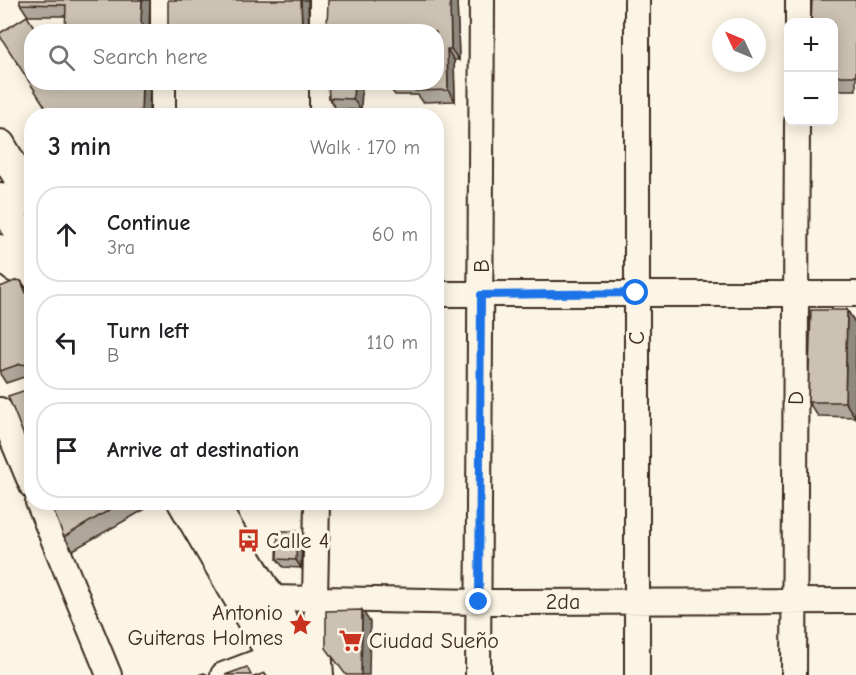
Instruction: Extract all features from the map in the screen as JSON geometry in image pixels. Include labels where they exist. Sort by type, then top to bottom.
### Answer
[{"type":"main road","points":[[0,144],[24,186]]},
{"type":"main road","points":[[0,198],[24,239]]},
{"type":"main road","points":[[188,510],[279,665]]},
{"type":"main road","points":[[216,510],[270,598],[310,675]]},
{"type":"street","points":[[163,0],[163,24]]},
{"type":"street","points":[[322,0],[322,24]]},
{"type":"street","name":"B","points":[[478,675],[482,0]]},
{"type":"street","name":"C","points":[[637,0],[637,675]]},
{"type":"street","points":[[798,0],[798,18]]},
{"type":"street","points":[[163,90],[163,108]]},
{"type":"street","points":[[322,90],[322,108]]},
{"type":"street","name":"D","points":[[794,675],[797,126]]},
{"type":"street","points":[[0,247],[11,268],[24,275]]},
{"type":"street","points":[[444,294],[856,294]]},
{"type":"street","points":[[0,410],[24,467]]},
{"type":"street","points":[[41,510],[109,675]]},
{"type":"street","points":[[317,510],[315,598],[321,675]]},
{"type":"street","name":"2da","points":[[270,598],[479,602],[856,601]]},
{"type":"street","points":[[223,675],[279,665]]},
{"type":"building","points":[[20,0],[142,0],[142,24],[65,24],[66,5],[20,4]]},
{"type":"building","points":[[168,0],[301,0],[302,24],[168,24]]},
{"type":"building","points":[[328,0],[450,0],[451,49],[447,49],[448,90],[415,91],[444,90],[444,24],[327,24]]},
{"type":"building","points":[[812,0],[856,0],[856,76],[838,76],[838,18],[811,18]]},
{"type":"building","points":[[27,16],[32,24],[24,24],[24,74],[0,36],[0,33]]},
{"type":"building","points":[[34,90],[142,90],[141,108],[46,108]]},
{"type":"building","points":[[328,90],[354,90],[353,99],[329,98]]},
{"type":"building","points":[[17,280],[21,281],[24,288],[24,364],[0,371],[0,287]]},
{"type":"building","points":[[811,310],[847,310],[845,402],[808,402]]},
{"type":"building","points":[[24,391],[24,436],[8,396]]},
{"type":"building","points":[[53,510],[110,510],[64,537]]},
{"type":"building","points":[[278,531],[297,531],[296,560],[277,559]]},
{"type":"building","name":"Ciudad Sueño","points":[[362,610],[361,675],[346,675],[326,648],[326,611]]},
{"type":"building","points":[[247,667],[251,675],[225,675]]},
{"type":"place","name":"Calle 4","points":[[248,540]]},
{"type":"place","name":"Antonio Guiteras Holmes","points":[[301,625]]},
{"type":"place","name":"Ciudad Sueño","points":[[351,640]]},
{"type":"route","points":[[479,602],[481,295],[636,293]]}]
